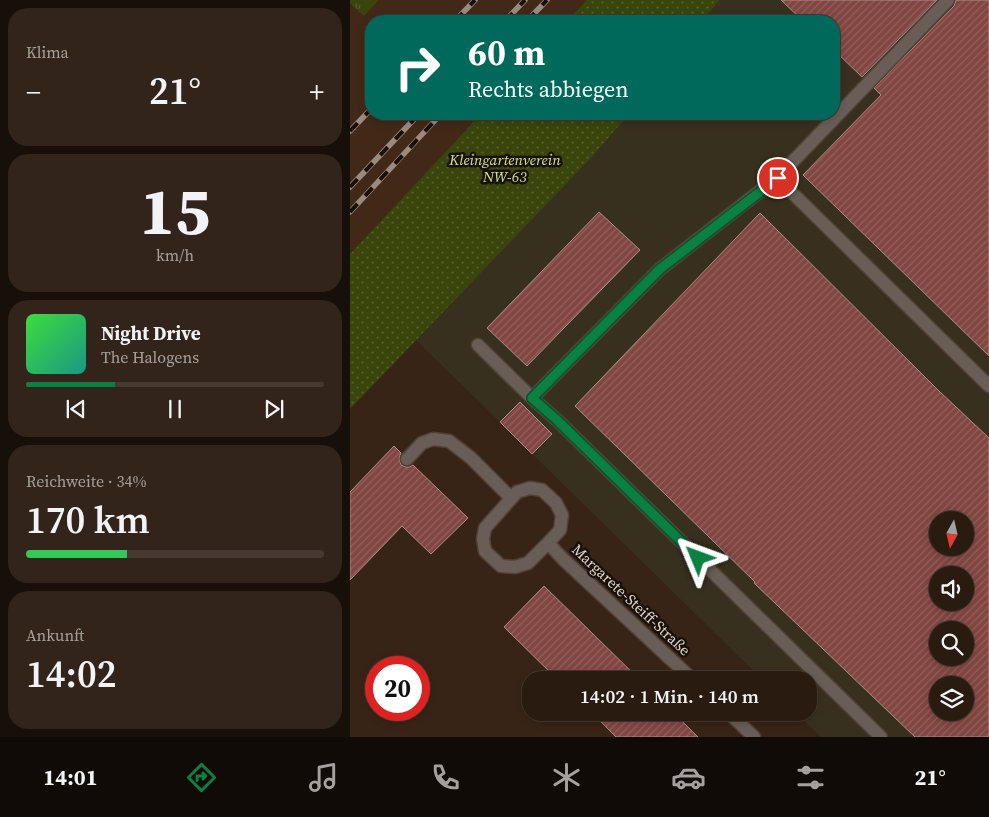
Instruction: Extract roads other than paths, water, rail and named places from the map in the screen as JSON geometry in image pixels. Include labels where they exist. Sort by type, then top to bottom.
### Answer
[{"type":"street","points":[[840,113],[948,0]]},
{"type":"street","points":[[532,398],[660,269],[778,178],[833,120]]},
{"type":"street","points":[[778,178],[989,386]]},
{"type":"street","points":[[478,345],[881,737]]},
{"type":"street","points":[[407,459],[422,443],[433,439],[449,441],[471,458],[511,498]]},
{"type":"street","name":"Margarete-Steiff-Straße","points":[[530,488],[542,490],[556,503],[562,515],[560,530],[548,543],[528,563],[515,567],[501,566],[485,551],[483,539],[485,528],[511,498],[517,492],[530,488]]},
{"type":"street","name":"Margarete-Steiff-Straße","points":[[548,543],[683,671]]},
{"type":"street","points":[[737,721],[754,737]]},
{"type":"railway","points":[[461,15],[475,0]]},
{"type":"railway","points":[[511,15],[525,0]]},
{"type":"railway","points":[[533,15],[547,0]]},
{"type":"railway","points":[[350,131],[365,115]]},
{"type":"railway","points":[[350,187],[413,120]]},
{"type":"railway","points":[[350,212],[435,120]]},
{"type":"park label","name":"Kleingartenverein NW-63","points":[[505,168]]}]
